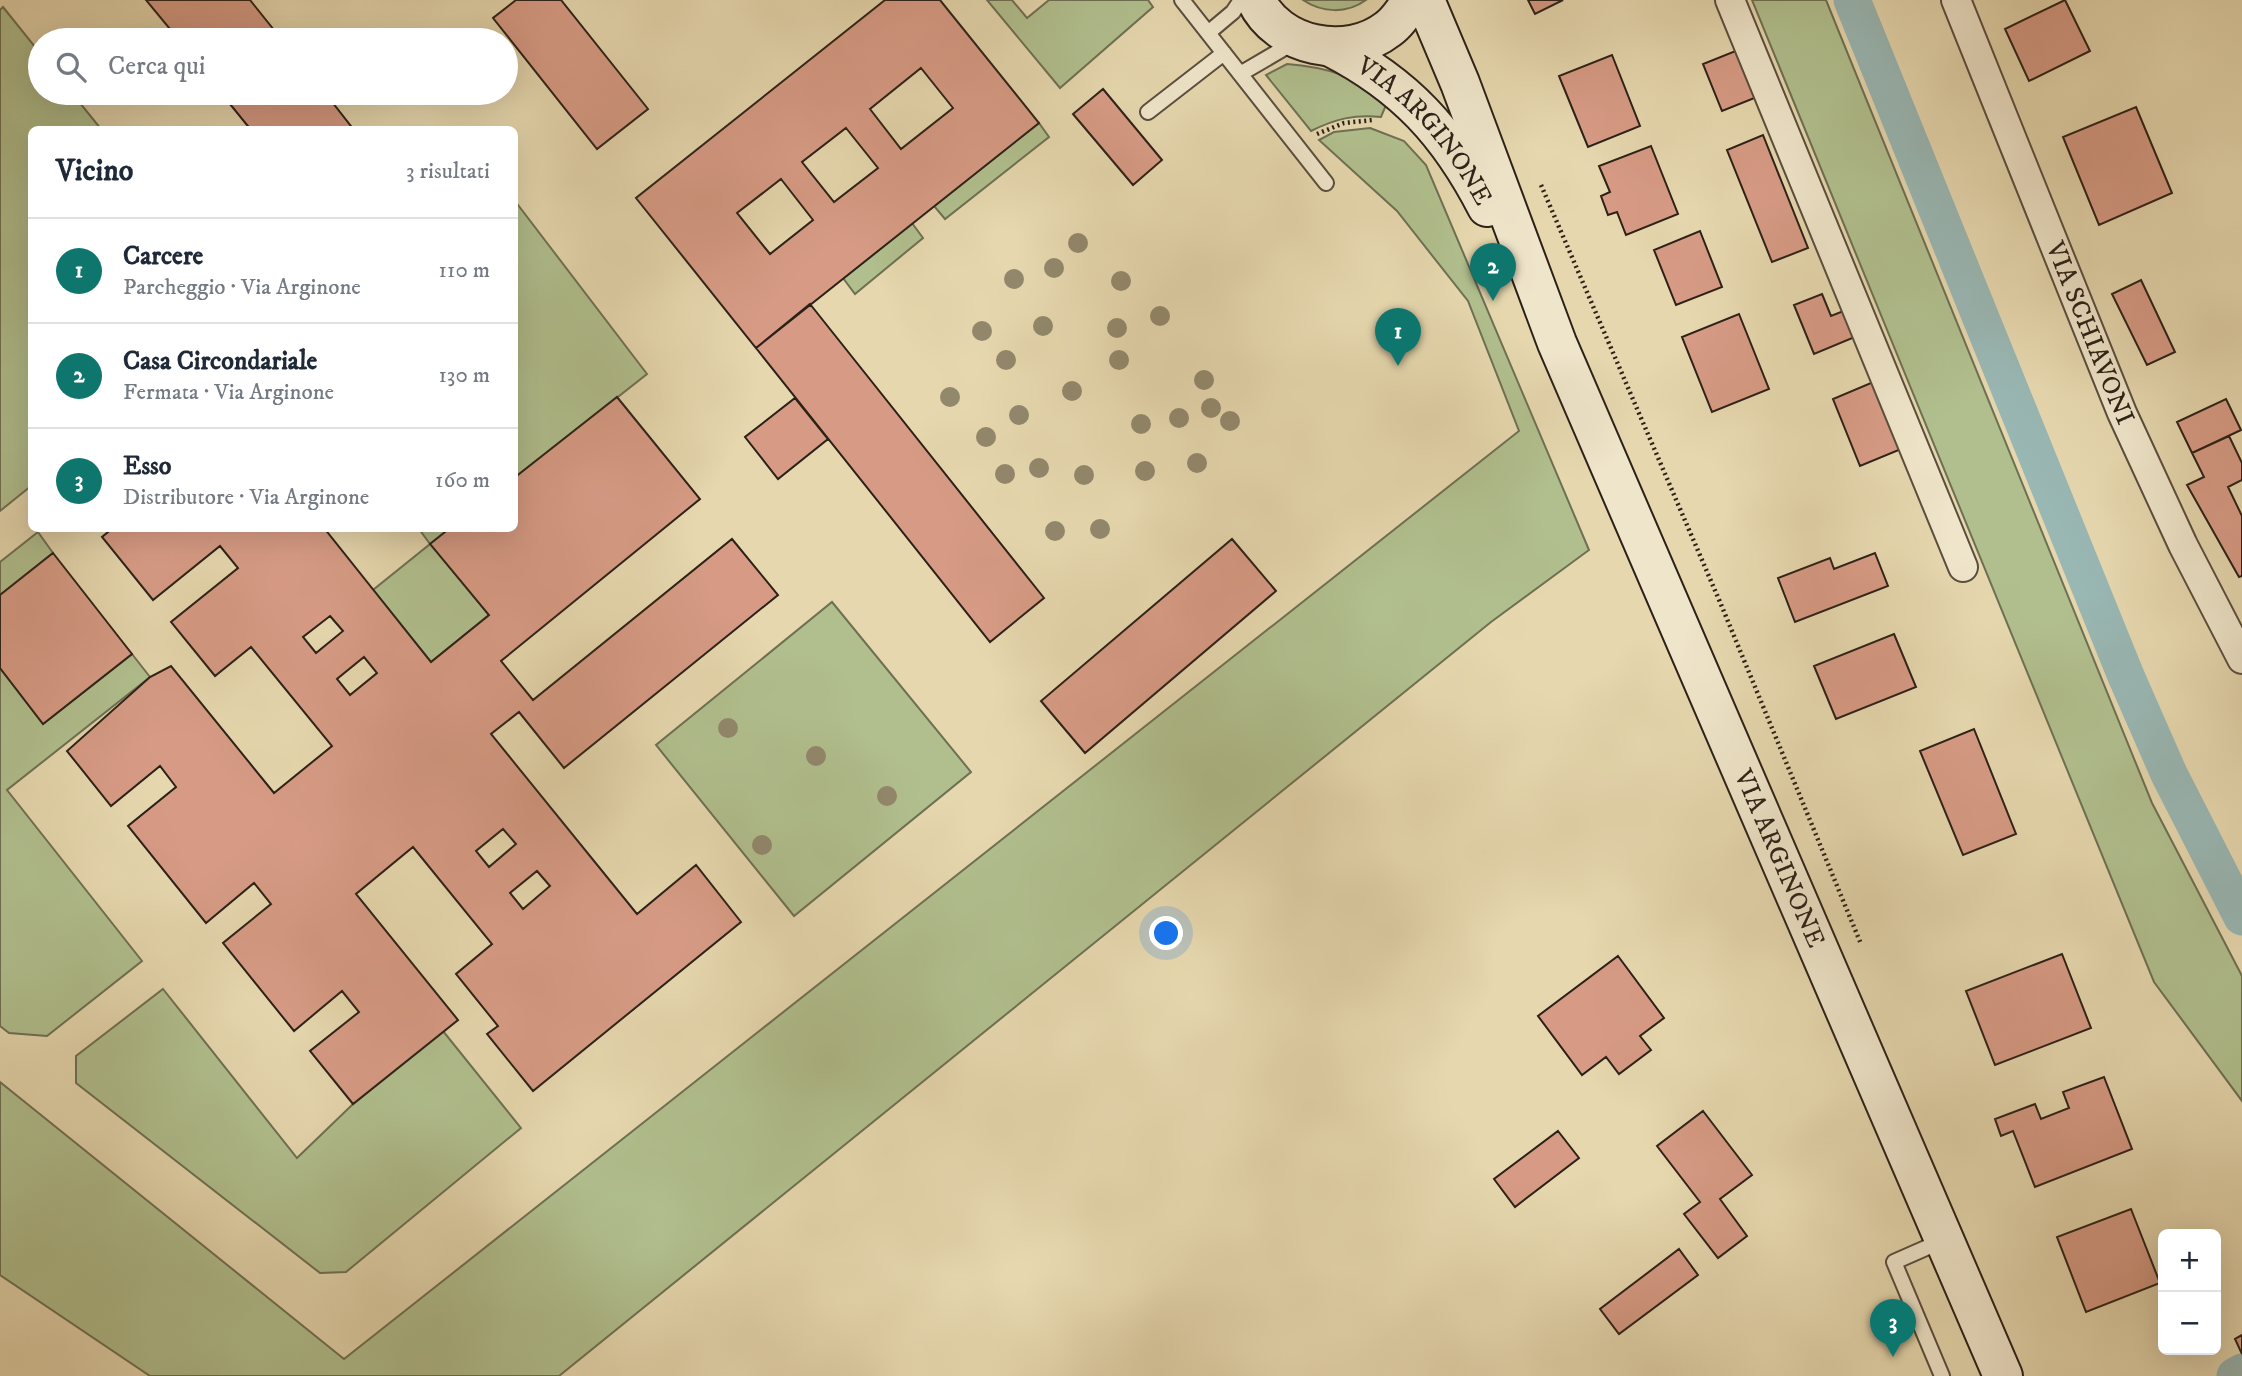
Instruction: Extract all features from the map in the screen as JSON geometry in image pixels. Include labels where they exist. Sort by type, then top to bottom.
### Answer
[{"type":"main road","name":"VIA ARGINONE","points":[[1256,0],[1270,20],[1315,44],[1372,68],[1412,100],[1448,141],[1479,192],[1557,343]]},
{"type":"main road","name":"VIA ARGINONE","points":[[1315,44],[1358,43],[1387,30],[1412,0]]},
{"type":"main road","name":"VIA ARGINONE","points":[[1425,0],[1461,83],[1557,343],[2003,1376]]},
{"type":"street","points":[[1730,0],[1963,567]]},
{"type":"street","name":"VIA SCHIAVONI","points":[[1956,0],[2122,413],[2183,545],[2242,659]]},
{"type":"lane","points":[[1182,0],[1326,183]]},
{"type":"lane","points":[[1208,33],[1233,12],[1241,0]]},
{"type":"lane","points":[[1240,74],[1315,44]]},
{"type":"lane","points":[[1148,112],[1224,53]]},
{"type":"lane","points":[[1942,1376],[1894,1262],[1946,1240]]},
{"type":"path","points":[[1537,176],[1720,601],[1863,948]]},
{"type":"green space","points":[[987,0],[1012,0],[1027,18],[1049,0],[1148,0],[1153,7],[1060,88]]},
{"type":"green space","points":[[1303,0],[1366,0],[1351,8],[1334,10]]},
{"type":"green space","points":[[1752,0],[1826,0],[2152,803],[2242,976],[2242,1101],[2154,982]]},
{"type":"green space","points":[[3,7],[28,38],[28,105],[82,105],[99,126],[28,126],[28,488],[0,511],[0,10]]},
{"type":"green space","points":[[1287,64],[1328,71],[1352,79],[1389,98],[1381,117],[1345,118],[1311,131],[1266,75]]},
{"type":"green space","points":[[1039,123],[1049,137],[945,219],[934,206]]},
{"type":"green space","points":[[1370,128],[1404,141],[1426,165],[1589,550],[1491,622],[559,1376],[150,1376],[0,1275],[0,1082],[344,1359],[1519,431],[1468,301],[1397,211],[1319,140],[1334,132]]},
{"type":"green space","points":[[518,205],[647,374],[518,476]]},
{"type":"green space","points":[[912,223],[923,238],[855,294],[843,278]]},
{"type":"green space","points":[[38,532],[53,553],[0,595],[0,562]]},
{"type":"green space","points":[[421,532],[446,532],[431,544],[489,615],[431,662],[373,590],[430,544]]},
{"type":"green space","points":[[832,602],[971,772],[794,916],[656,745]]},
{"type":"green space","points":[[132,654],[150,677],[7,790],[142,961],[47,1036],[9,1033],[0,1026],[0,668],[44,723]]},
{"type":"green space","points":[[163,989],[297,1158],[353,1104],[443,1031],[521,1128],[346,1272],[320,1273],[76,1083],[76,1056]]},
{"type":"building","points":[[146,0],[250,0],[272,28],[169,28]]},
{"type":"building","points":[[516,0],[561,0],[648,109],[597,149],[518,49],[518,28],[501,28],[493,18]]},
{"type":"building","points":[[885,0],[940,0],[1039,123],[756,348],[636,198]],"holes":[[[921,68],[953,108],[901,149],[870,109]],[[846,128],[878,168],[834,202],[802,162]],[[781,179],[813,220],[770,254],[737,213]]]},
{"type":"building","points":[[1528,0],[1563,0],[1535,14]]},
{"type":"building","points":[[2065,0],[2090,51],[2029,81],[2005,29]]},
{"type":"building","points":[[1743,48],[1762,95],[1722,111],[1703,64]]},
{"type":"building","points":[[1612,55],[1640,126],[1588,147],[1559,76]]},
{"type":"building","points":[[1103,89],[1162,160],[1133,185],[1073,114]]},
{"type":"building","points":[[231,105],[334,105],[351,126],[248,126]]},
{"type":"building","points":[[2136,107],[2172,193],[2099,225],[2063,137]]},
{"type":"building","points":[[1763,135],[1808,248],[1772,262],[1727,150]]},
{"type":"building","points":[[1651,146],[1678,214],[1626,235],[1617,212],[1608,215],[1601,196],[1610,192],[1599,166]]},
{"type":"building","points":[[1700,231],[1722,287],[1676,305],[1654,250]]},
{"type":"building","points":[[2141,280],[2175,352],[2147,365],[2112,294]]},
{"type":"building","points":[[1822,294],[1831,316],[1851,308],[1862,334],[1814,354],[1794,305]]},
{"type":"building","points":[[810,304],[1044,598],[990,642],[756,348]]},
{"type":"building","points":[[1739,314],[1769,389],[1712,412],[1682,337]]},
{"type":"building","points":[[1878,380],[1906,447],[1860,466],[1833,399]]},
{"type":"building","points":[[617,397],[700,499],[501,661],[533,700],[732,539],[778,595],[564,768],[519,712],[491,734],[637,914],[696,865],[741,922],[533,1091],[487,1034],[498,1026],[456,974],[492,944],[413,847],[356,894],[458,1020],[353,1104],[310,1051],[359,1012],[342,991],[294,1031],[223,943],[271,904],[254,883],[206,923],[128,826],[176,787],[160,766],[111,806],[67,751],[150,677],[171,666],[274,793],[332,746],[251,647],[215,676],[171,622],[238,568],[220,546],[153,600],[102,537],[108,532],[327,532],[431,662],[489,615],[430,544],[445,532],[518,532],[518,475]],"holes":[[[330,616],[343,631],[316,653],[303,637]],[[364,657],[377,673],[350,695],[337,679]],[[503,829],[516,844],[489,867],[476,851]],[[537,871],[550,886],[523,909],[510,893]]]},
{"type":"building","points":[[795,398],[828,439],[778,479],[745,437]]},
{"type":"building","points":[[2226,399],[2241,430],[2192,453],[2177,422]]},
{"type":"building","points":[[2229,436],[2242,463],[2242,480],[2228,487],[2242,516],[2242,576],[2239,577],[2187,485],[2204,477],[2192,453]]},
{"type":"building","points":[[1232,539],[1276,591],[1085,753],[1041,701]]},
{"type":"building","points":[[53,553],[132,654],[43,724],[0,668],[0,595]]},
{"type":"building","points":[[1875,553],[1888,586],[1795,622],[1778,578],[1830,558],[1834,569]]},
{"type":"building","points":[[1894,634],[1916,687],[1836,719],[1814,666]]},
{"type":"building","points":[[1974,729],[2016,834],[1963,855],[1920,751]]},
{"type":"building","points":[[2062,954],[2091,1028],[1995,1065],[1966,991]]},
{"type":"building","points":[[1618,956],[1664,1018],[1640,1036],[1651,1050],[1619,1074],[1606,1057],[1582,1075],[1538,1016]]},
{"type":"building","points":[[2104,1077],[2132,1149],[2035,1187],[2013,1131],[2001,1136],[1995,1119],[2035,1104],[2041,1119],[2069,1108],[2063,1092]]},
{"type":"building","points":[[1703,1111],[1752,1175],[1720,1199],[1747,1236],[1718,1258],[1684,1214],[1700,1202],[1657,1146]]},
{"type":"building","points":[[1558,1131],[1579,1158],[1515,1207],[1494,1179]]},
{"type":"building","points":[[2131,1209],[2158,1284],[2086,1312],[2057,1237]]},
{"type":"building","points":[[1679,1249],[1698,1275],[1619,1334],[1600,1309]]},
{"type":"building","points":[[2242,1335],[2242,1354],[2235,1339]]},
{"type":"waterway","points":[[1852,0],[2126,676],[2169,774],[2242,917]]},
{"type":"waterway","points":[[2235,1376],[2242,1372]]},
{"type":"place","name":"Casa Circondariale","points":[[1493,301]]},
{"type":"place","name":"Carcere","points":[[1398,366]]},
{"type":"place","name":"Esso","points":[[1893,1357]]}]
